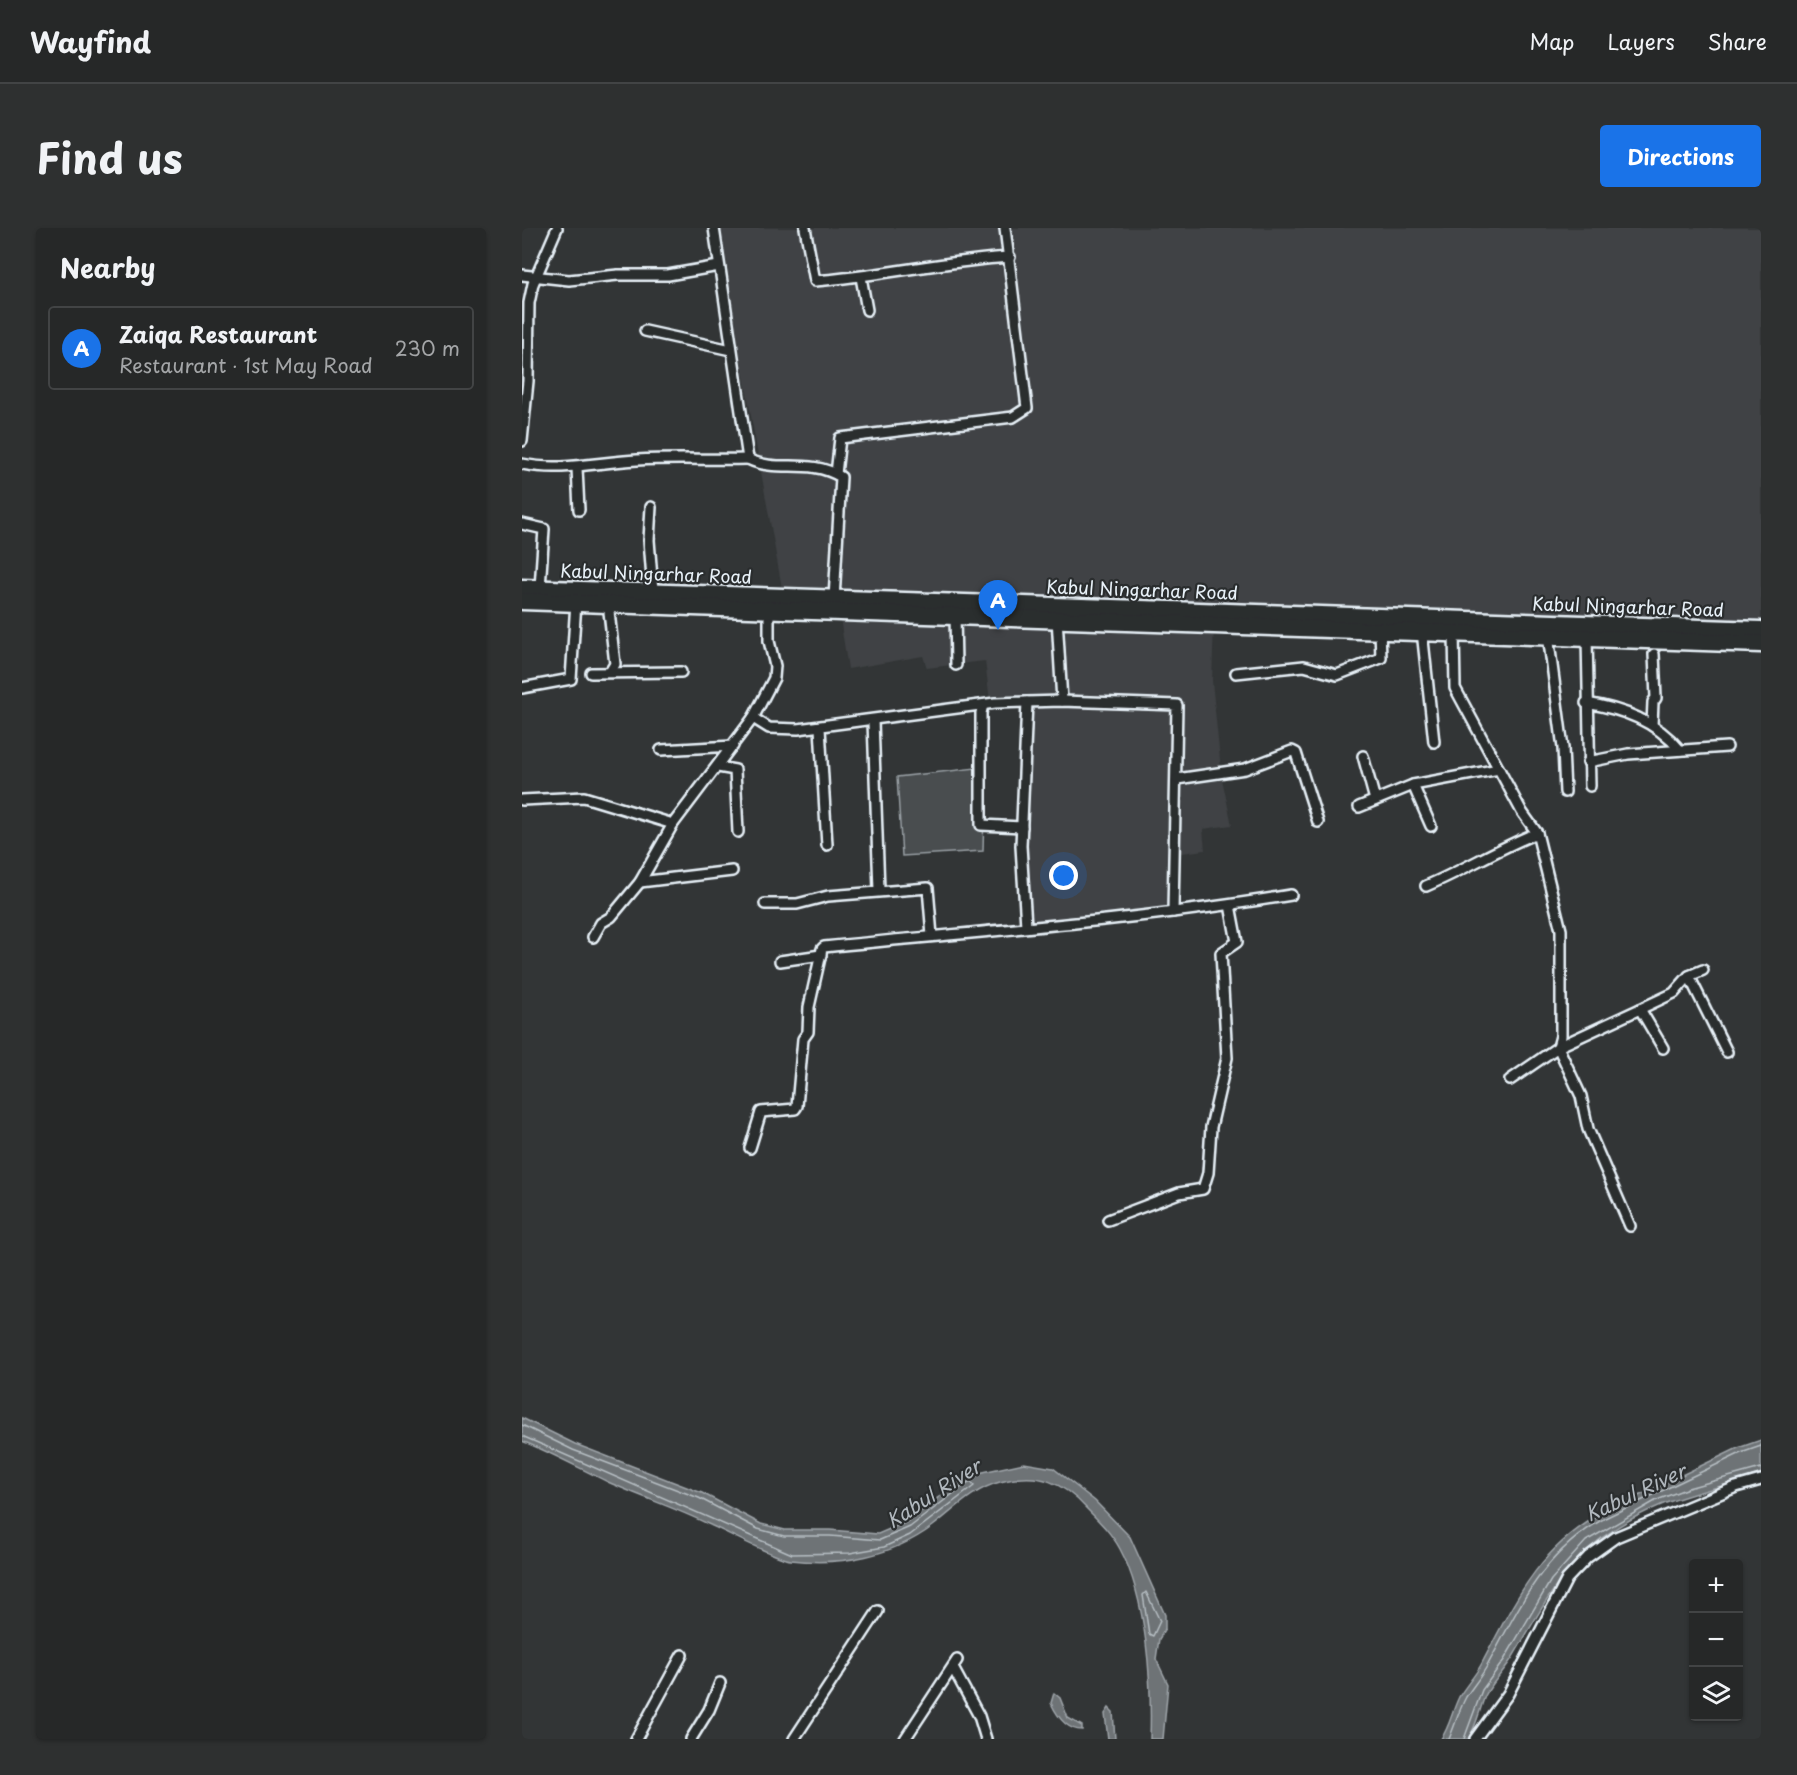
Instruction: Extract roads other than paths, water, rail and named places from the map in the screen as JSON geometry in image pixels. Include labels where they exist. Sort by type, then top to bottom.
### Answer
[{"type":"highway","name":"Kabul Ningarhar Road","points":[[522,588],[653,591],[955,614],[1761,644]]},
{"type":"highway","name":"Kabul Ningarhar Road","points":[[522,601],[769,609],[836,605],[1761,630]]},
{"type":"street","points":[[522,441],[525,303],[557,228]]},
{"type":"street","points":[[714,228],[748,459]]},
{"type":"street","points":[[805,228],[815,281],[861,277],[958,260],[1010,258]]},
{"type":"street","points":[[836,474],[840,438],[1013,417],[1027,408],[1005,228]]},
{"type":"street","points":[[522,274],[536,278],[569,280],[618,275],[668,275],[719,266]]},
{"type":"street","points":[[861,277],[867,310]]},
{"type":"street","points":[[645,331],[731,350]]},
{"type":"street","points":[[522,464],[539,468],[577,468],[636,460],[748,459],[760,465],[800,465],[826,468],[841,477],[836,605]]},
{"type":"street","points":[[577,468],[579,510]]},
{"type":"street","points":[[651,507],[649,540],[653,591]]},
{"type":"street","points":[[522,524],[544,529],[540,588]]},
{"type":"street","points":[[522,688],[571,679],[576,602]]},
{"type":"street","points":[[608,603],[615,664],[610,672]]},
{"type":"street","points":[[593,937],[601,923],[611,917],[640,882],[673,824],[753,718],[774,678],[775,666],[769,640],[769,609]]},
{"type":"street","points":[[955,614],[956,665]]},
{"type":"street","points":[[1057,618],[1062,701]]},
{"type":"street","points":[[1236,673],[1304,666],[1337,675],[1381,658],[1380,629]]},
{"type":"street","points":[[1422,630],[1434,742]]},
{"type":"street","points":[[1454,632],[1455,688],[1522,812],[1537,833],[1561,930],[1561,1036],[1558,1047],[1581,1096],[1588,1129],[1630,1226]]},
{"type":"street","points":[[1548,635],[1563,748],[1564,792]]},
{"type":"street","points":[[1587,637],[1586,703],[1590,786]]},
{"type":"street","points":[[1652,725],[1653,702],[1656,698],[1654,654]]},
{"type":"street","points":[[591,673],[681,672]]},
{"type":"street","points":[[753,718],[768,728],[820,728],[983,705],[1027,702],[1177,705],[1173,912]]},
{"type":"street","points":[[1026,926],[1022,827],[1027,702]]},
{"type":"street","points":[[1586,703],[1619,708],[1652,725],[1671,739],[1680,750]]},
{"type":"street","points":[[983,705],[981,712],[981,825],[1022,827]]},
{"type":"street","points":[[873,721],[879,890]]},
{"type":"street","points":[[820,728],[827,845]]},
{"type":"street","points":[[662,750],[733,746]]},
{"type":"street","points":[[1588,762],[1628,754],[1727,747]]},
{"type":"street","points":[[1177,779],[1245,769],[1292,751],[1296,753],[1306,780],[1318,822]]},
{"type":"street","points":[[1363,756],[1375,800]]},
{"type":"street","points":[[718,767],[735,770],[738,832]]},
{"type":"street","points":[[1359,807],[1413,785],[1499,769]]},
{"type":"street","points":[[1413,785],[1431,826]]},
{"type":"street","points":[[522,800],[584,797],[673,824]]},
{"type":"street","points":[[1426,886],[1473,866],[1509,844],[1537,833]]},
{"type":"street","points":[[640,882],[732,871]]},
{"type":"street","points":[[765,904],[797,904],[828,896],[879,890],[928,888],[932,936]]},
{"type":"street","points":[[750,1148],[761,1112],[795,1109],[797,1106],[803,1039],[808,1032],[809,1007],[824,947],[1026,926],[1090,923],[1291,895]]},
{"type":"street","points":[[1108,1220],[1179,1193],[1203,1189],[1208,1173],[1211,1127],[1227,1058],[1221,953],[1237,942],[1230,905]]},
{"type":"street","points":[[780,961],[821,954]]},
{"type":"street","points":[[1510,1080],[1558,1047],[1674,993],[1689,976],[1703,970]]},
{"type":"street","points":[[1689,976],[1727,1052]]},
{"type":"street","points":[[1640,1009],[1664,1048]]},
{"type":"street","points":[[1475,1739],[1509,1694],[1567,1579],[1588,1557],[1616,1537],[1736,1487],[1761,1480]]},
{"type":"street","points":[[794,1739],[878,1611]]},
{"type":"street","points":[[636,1739],[682,1655]]},
{"type":"street","points":[[905,1739],[955,1664],[979,1716],[986,1739]]},
{"type":"street","points":[[691,1739],[709,1710],[720,1683]]},
{"type":"water","points":[[522,1418],[575,1444],[702,1493],[761,1524],[785,1530],[830,1530],[878,1534],[906,1522],[960,1481],[974,1474],[1024,1463],[1053,1468],[1095,1501],[1130,1537],[1165,1615],[1165,1629],[1159,1639],[1156,1659],[1168,1684],[1163,1739],[1150,1739],[1149,1667],[1146,1642],[1142,1616],[1129,1569],[1120,1549],[1106,1528],[1079,1500],[1059,1486],[1049,1481],[1027,1478],[1000,1482],[972,1495],[917,1536],[884,1552],[847,1560],[791,1560],[774,1555],[696,1518],[608,1482],[522,1441]]},
{"type":"water","points":[[1761,1440],[1761,1473],[1661,1505],[1608,1533],[1588,1549],[1557,1585],[1511,1660],[1488,1691],[1468,1739],[1441,1739],[1459,1697],[1480,1667],[1530,1578],[1561,1542],[1603,1513],[1738,1448]]},
{"type":"water","points":[[1054,1693],[1060,1698],[1068,1718],[1082,1726],[1082,1730],[1071,1728],[1059,1717],[1051,1703]]},
{"type":"water","points":[[1109,1708],[1113,1712],[1115,1739],[1108,1739],[1105,1714]]},
{"type":"place","name":"Zaiqa Restaurant","points":[[998,630]]},
{"type":"water label","name":"Kabul River","points":[[1635,1492]]},
{"type":"water label","name":"Kabul River","points":[[933,1493]]}]
